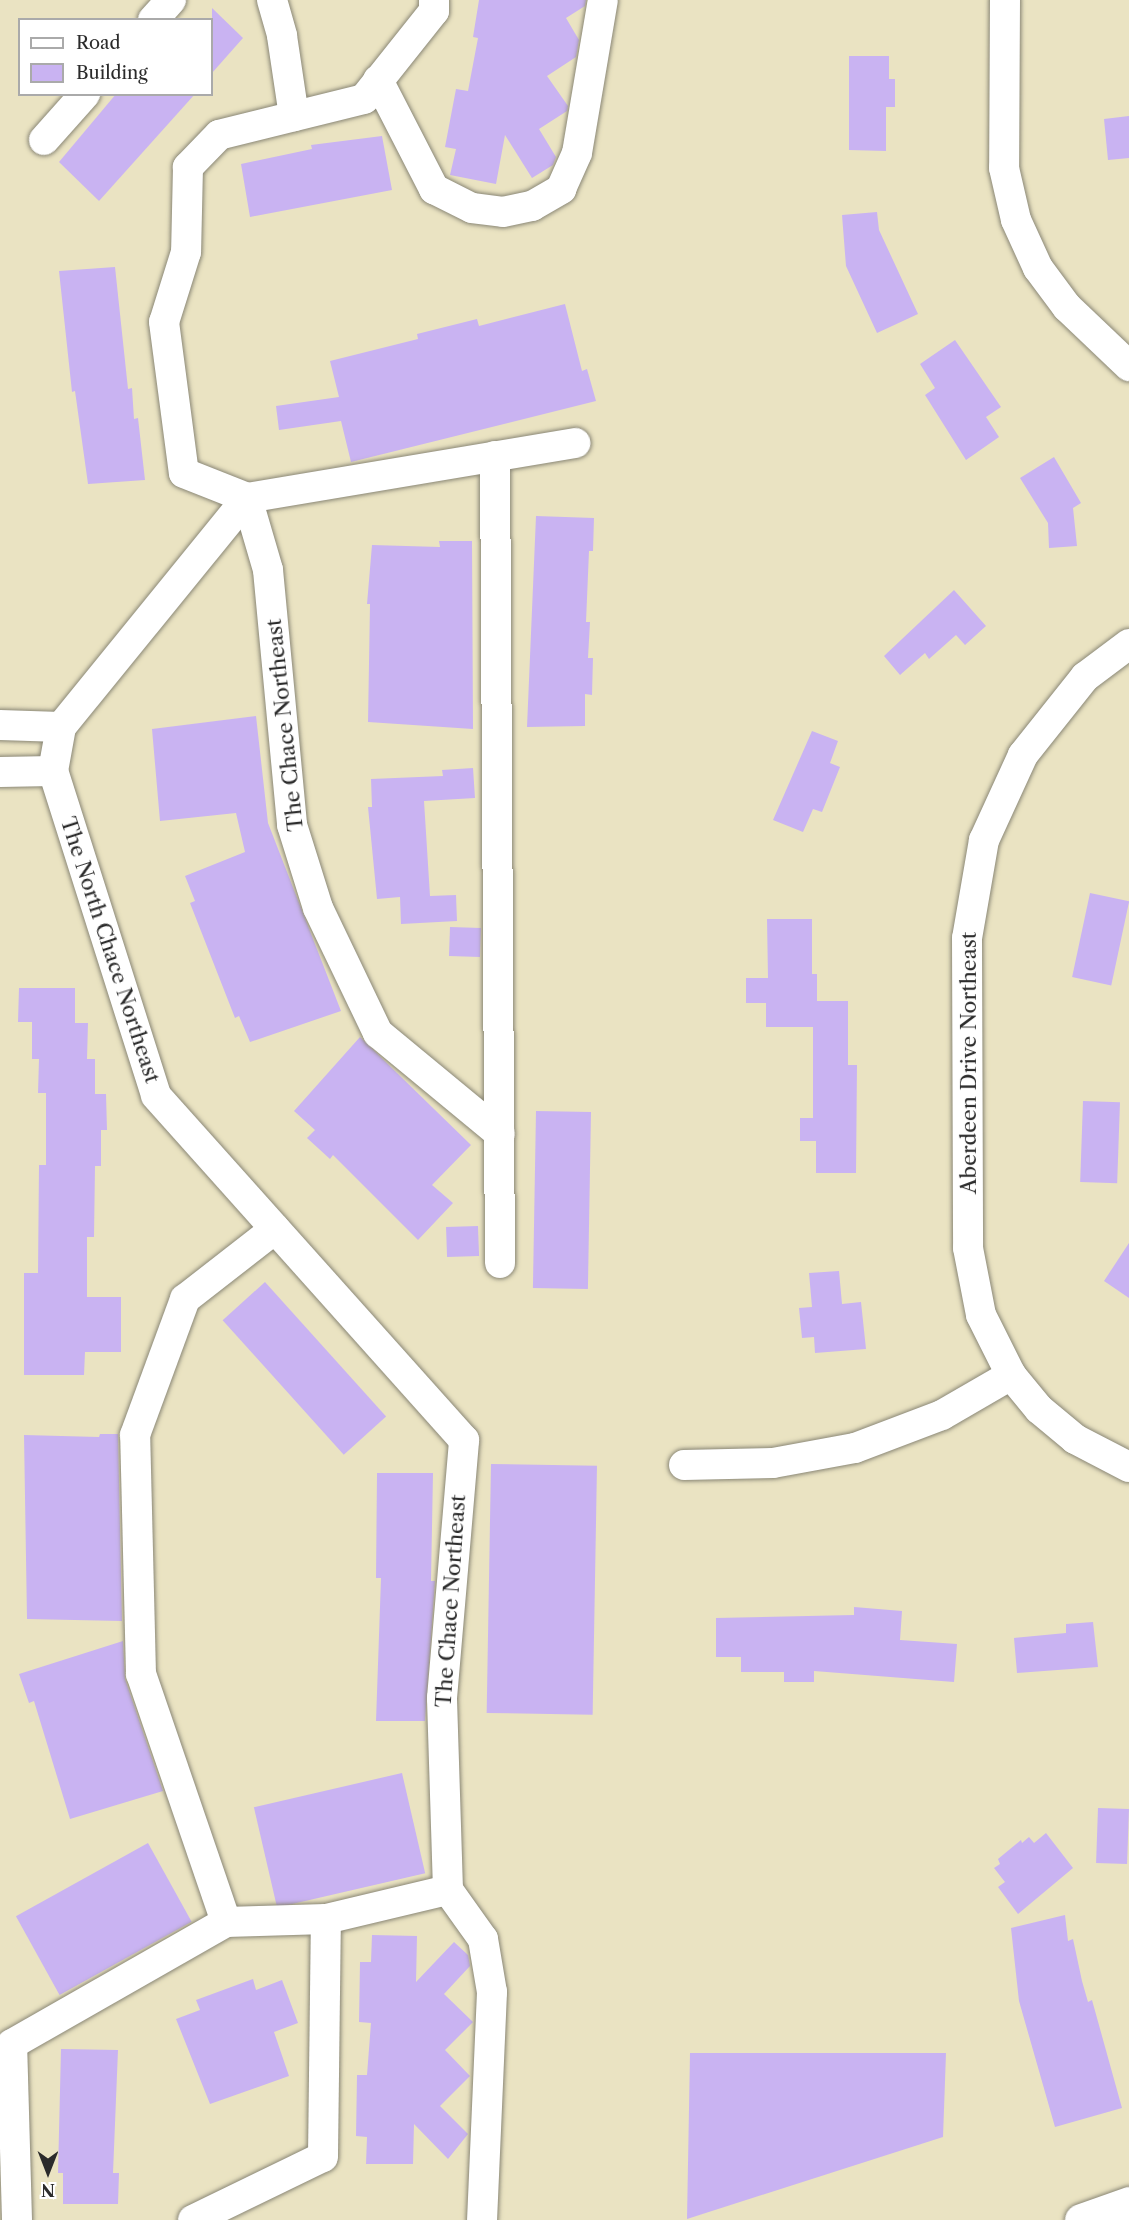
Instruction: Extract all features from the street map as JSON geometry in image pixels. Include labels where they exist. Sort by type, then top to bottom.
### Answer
[{"type":"main road","points":[[1081,2220],[1129,2203]]},
{"type":"street","points":[[155,18],[171,0]]},
{"type":"street","points":[[272,0],[282,36],[294,116]]},
{"type":"street","points":[[434,0],[434,11],[363,99],[219,135],[188,167],[186,252],[164,322],[184,473],[247,498],[575,442]]},
{"type":"street","points":[[378,80],[434,189],[472,208],[503,212],[532,206],[561,189],[577,153],[603,0]]},
{"type":"street","points":[[1005,0],[1004,168],[1016,220],[1038,268],[1067,307],[1129,366]]},
{"type":"street","points":[[44,140],[83,96]]},
{"type":"street","points":[[495,456],[500,1263]]},
{"type":"street","points":[[0,772],[53,771],[61,727],[247,498]]},
{"type":"street","name":"The Chace Northeast","points":[[247,498],[268,570],[292,825],[318,908],[378,1033],[500,1134]]},
{"type":"street","name":"Aberdeen Drive Northeast","points":[[1129,644],[1085,677],[1023,755],[984,840],[968,938],[968,1248],[981,1315],[1011,1374],[1039,1409],[1075,1439],[1129,1467]]},
{"type":"street","points":[[0,725],[61,727]]},
{"type":"street","name":"The North Chace Northeast","points":[[53,771],[156,1095],[295,1252]]},
{"type":"street","points":[[226,1922],[141,1674],[135,1435],[185,1299],[275,1229]]},
{"type":"street","name":"The Chace Northeast","points":[[295,1252],[464,1440],[442,1698],[448,1890]]},
{"type":"street","points":[[684,1465],[773,1463],[855,1448],[942,1415],[1011,1374]]},
{"type":"street","points":[[17,2220],[12,2043],[226,1922],[326,1919],[448,1890],[483,1939],[492,1992],[482,2220]]},
{"type":"street","points":[[193,2220],[322,2157],[326,1919]]},
{"type":"building","points":[[479,0],[586,0],[585,6],[566,18],[579,40],[576,57],[547,76],[568,106],[567,111],[539,129],[556,157],[553,165],[532,178],[505,135],[496,184],[450,175],[456,149],[445,147],[456,89],[468,91],[478,38],[473,37]]},
{"type":"building","points":[[212,8],[243,38],[213,72],[213,18]]},
{"type":"building","points":[[849,56],[889,56],[889,79],[895,79],[895,107],[886,107],[886,151],[849,150]]},
{"type":"building","points":[[114,96],[193,96],[99,201],[59,162]]},
{"type":"building","points":[[1129,116],[1129,158],[1108,160],[1104,119]]},
{"type":"building","points":[[382,136],[392,190],[250,217],[241,164],[312,149],[311,145]]},
{"type":"building","points":[[877,212],[879,230],[918,314],[877,333],[846,266],[842,215]]},
{"type":"building","points":[[115,267],[128,389],[132,388],[134,419],[138,418],[145,480],[88,484],[75,391],[72,392],[59,271]]},
{"type":"building","points":[[565,304],[582,371],[587,369],[596,401],[351,462],[341,421],[279,430],[276,406],[339,397],[330,361],[418,339],[417,334],[477,319],[479,326]]},
{"type":"building","points":[[955,340],[1001,407],[986,417],[999,437],[966,460],[925,395],[935,388],[920,364]]},
{"type":"building","points":[[1054,457],[1081,503],[1073,508],[1077,546],[1049,548],[1048,523],[1020,478]]},
{"type":"building","points":[[536,516],[594,518],[593,551],[589,551],[586,622],[590,622],[588,658],[593,658],[592,695],[585,694],[585,726],[527,727]]},
{"type":"building","points":[[439,541],[472,541],[473,729],[368,722],[370,604],[367,604],[372,545],[440,547]]},
{"type":"building","points":[[954,590],[986,626],[965,645],[956,635],[929,659],[925,653],[900,675],[884,656]]},
{"type":"building","points":[[256,716],[268,823],[341,1011],[250,1042],[239,1016],[235,1018],[190,903],[195,901],[185,876],[245,852],[236,813],[160,821],[152,729]]},
{"type":"building","points":[[812,731],[838,741],[830,763],[840,767],[822,812],[813,809],[803,832],[773,820]]},
{"type":"building","points":[[473,768],[475,798],[424,801],[430,896],[456,895],[457,921],[401,924],[400,897],[377,899],[368,807],[372,807],[371,779],[443,776],[442,770]]},
{"type":"building","points":[[1090,893],[1129,901],[1111,985],[1072,977]]},
{"type":"building","points":[[767,919],[812,919],[812,974],[817,974],[817,1001],[848,1001],[848,1065],[857,1065],[856,1173],[816,1173],[816,1141],[800,1141],[800,1118],[813,1118],[813,1027],[766,1027],[766,1003],[746,1003],[746,978],[768,978]]},
{"type":"building","points":[[450,927],[481,928],[480,957],[449,956]]},
{"type":"building","points":[[19,988],[75,988],[75,1023],[88,1023],[87,1059],[95,1059],[95,1094],[106,1094],[107,1130],[101,1130],[101,1166],[95,1166],[94,1237],[87,1237],[87,1297],[121,1297],[121,1352],[85,1352],[84,1375],[24,1375],[24,1273],[38,1273],[39,1165],[46,1165],[46,1093],[38,1093],[39,1059],[32,1059],[32,1022],[18,1022]]},
{"type":"building","points":[[360,1037],[471,1145],[432,1185],[453,1203],[418,1240],[333,1155],[330,1159],[307,1138],[315,1130],[294,1111]]},
{"type":"building","points":[[1083,1101],[1120,1102],[1117,1183],[1080,1182]]},
{"type":"building","points":[[536,1111],[591,1112],[588,1289],[533,1288]]},
{"type":"building","points":[[478,1226],[479,1256],[447,1257],[446,1227]]},
{"type":"building","points":[[1129,1243],[1129,1298],[1104,1281]]},
{"type":"building","points":[[839,1271],[842,1304],[861,1302],[866,1349],[815,1353],[814,1337],[802,1338],[799,1308],[812,1307],[809,1273]]},
{"type":"building","points":[[265,1282],[386,1417],[344,1455],[223,1320]]},
{"type":"building","points":[[100,1434],[118,1434],[122,1621],[27,1619],[24,1435],[99,1437]]},
{"type":"building","points":[[491,1464],[597,1466],[593,1715],[487,1713]]},
{"type":"building","points":[[377,1473],[433,1473],[431,1581],[435,1581],[425,1721],[376,1721],[381,1578],[376,1578]]},
{"type":"building","points":[[854,1607],[902,1611],[900,1640],[957,1644],[954,1682],[814,1671],[814,1682],[784,1682],[784,1672],[741,1672],[741,1657],[716,1657],[716,1618],[854,1615]]},
{"type":"building","points":[[1093,1622],[1098,1667],[1017,1673],[1014,1638],[1066,1633],[1066,1624]]},
{"type":"building","points":[[123,1641],[125,1679],[163,1791],[70,1819],[34,1701],[29,1703],[19,1674]]},
{"type":"building","points":[[402,1773],[425,1873],[277,1908],[254,1807]]},
{"type":"building","points":[[1098,1808],[1129,1809],[1127,1864],[1096,1863]]},
{"type":"building","points":[[1046,1833],[1073,1868],[1018,1914],[998,1887],[1005,1882],[994,1868],[1000,1864],[998,1859],[1021,1840],[1022,1843],[1029,1837],[1034,1843]]},
{"type":"building","points":[[148,1843],[192,1922],[60,1995],[16,1916]]},
{"type":"building","points":[[1065,1915],[1068,1941],[1073,1939],[1088,2002],[1092,2000],[1122,2108],[1055,2127],[1019,2001],[1011,1928]]},
{"type":"building","points":[[372,1935],[417,1936],[416,1982],[454,1942],[468,1955],[470,1966],[444,1994],[473,2022],[445,2050],[470,2076],[440,2106],[468,2134],[448,2159],[414,2124],[413,2164],[366,2164],[367,2137],[356,2136],[357,2075],[367,2075],[371,2023],[359,2022],[360,1962],[371,1962]]},
{"type":"building","points":[[253,1979],[256,1990],[282,1980],[298,2023],[274,2032],[289,2076],[210,2104],[176,2019],[200,2010],[196,2000]]},
{"type":"building","points":[[61,2049],[118,2050],[113,2173],[119,2173],[118,2204],[63,2204],[63,2173],[58,2173]]},
{"type":"building","points":[[690,2053],[946,2053],[943,2137],[687,2219]]}]
